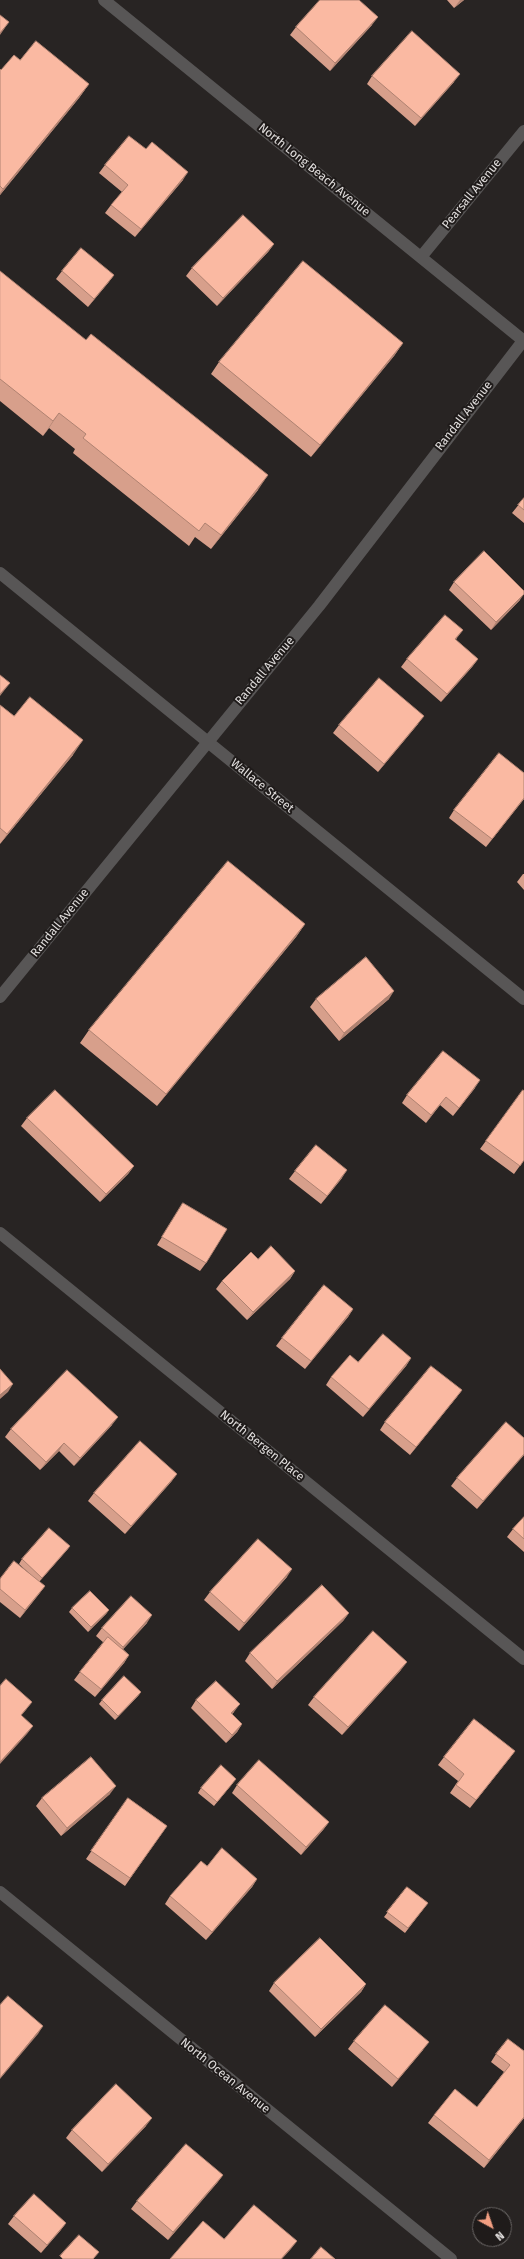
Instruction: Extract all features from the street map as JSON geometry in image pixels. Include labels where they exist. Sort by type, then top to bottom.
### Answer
[{"type":"street","name":"North Long Beach Avenue","points":[[104,0],[524,341]]},
{"type":"street","name":"Pearsall Avenue","points":[[421,257],[524,131]]},
{"type":"street","name":"Randall Avenue","points":[[0,997],[319,606],[524,341]]},
{"type":"street","name":"Wallace Street","points":[[0,574],[524,999]]},
{"type":"street","name":"North Bergen Place","points":[[0,1233],[524,1659]]},
{"type":"street","name":"North Ocean Avenue","points":[[0,1892],[451,2259]]},
{"type":"building","points":[[320,0],[359,0],[378,17],[335,63],[296,27]]},
{"type":"building","points":[[0,15],[9,22],[0,33]]},
{"type":"building","points":[[412,31],[460,74],[421,118],[372,76]]},
{"type":"building","points":[[36,41],[89,84],[3,189],[0,186],[0,69],[1,70],[14,55],[20,60]]},
{"type":"building","points":[[129,136],[146,149],[152,142],[188,172],[141,229],[111,205],[128,185],[105,165]]},
{"type":"building","points":[[243,215],[274,244],[223,298],[192,268]]},
{"type":"building","points":[[81,248],[114,275],[94,299],[62,271]]},
{"type":"building","points":[[303,261],[403,343],[320,445],[219,362]]},
{"type":"building","points":[[0,271],[86,340],[91,334],[268,475],[221,535],[205,523],[199,531],[83,438],[86,434],[59,413],[53,421],[0,379]]},
{"type":"building","points":[[524,498],[524,510],[518,505]]},
{"type":"building","points":[[484,551],[524,591],[524,594],[496,622],[454,582]]},
{"type":"building","points":[[445,615],[463,630],[455,639],[478,659],[447,694],[407,659]]},
{"type":"building","points":[[0,675],[10,683],[0,694]]},
{"type":"building","points":[[379,678],[424,716],[384,764],[339,725]]},
{"type":"building","points":[[30,697],[83,740],[7,834],[0,828],[0,705],[14,716]]},
{"type":"building","points":[[499,753],[524,773],[524,798],[492,839],[454,810]]},
{"type":"building","points":[[228,861],[305,924],[166,1094],[89,1030]]},
{"type":"building","points":[[366,957],[394,991],[344,1033],[316,999]]},
{"type":"building","points":[[443,1051],[480,1080],[459,1108],[446,1097],[431,1115],[407,1095]]},
{"type":"building","points":[[55,1090],[134,1166],[106,1194],[27,1118]]},
{"type":"building","points":[[523,1090],[524,1160],[520,1166],[486,1141]]},
{"type":"building","points":[[316,1145],[347,1170],[327,1196],[295,1171]]},
{"type":"building","points":[[183,1203],[227,1229],[206,1263],[162,1237]]},
{"type":"building","points":[[271,1246],[295,1271],[253,1312],[222,1281],[251,1252],[258,1259]]},
{"type":"building","points":[[324,1285],[353,1309],[311,1361],[282,1338]]},
{"type":"building","points":[[383,1334],[411,1358],[369,1409],[331,1377],[350,1355],[358,1362]]},
{"type":"building","points":[[431,1366],[462,1390],[416,1447],[385,1422]]},
{"type":"building","points":[[0,1369],[13,1384],[0,1395]]},
{"type":"building","points":[[67,1370],[118,1417],[80,1458],[64,1443],[46,1462],[11,1429]]},
{"type":"building","points":[[506,1422],[524,1438],[524,1454],[483,1501],[457,1478]]},
{"type":"building","points":[[140,1441],[177,1474],[131,1526],[94,1493]]},
{"type":"building","points":[[524,1517],[524,1539],[513,1529]]},
{"type":"building","points":[[49,1528],[70,1546],[42,1578],[22,1559]]},
{"type":"building","points":[[258,1539],[292,1569],[244,1623],[210,1592]]},
{"type":"building","points":[[14,1561],[45,1586],[25,1610],[0,1589],[0,1579]]},
{"type":"building","points":[[322,1585],[349,1613],[277,1681],[250,1653]]},
{"type":"building","points":[[90,1591],[109,1610],[91,1627],[72,1608]]},
{"type":"building","points":[[131,1596],[152,1615],[123,1647],[102,1628]]},
{"type":"building","points":[[373,1631],[407,1662],[348,1727],[314,1697]]},
{"type":"building","points":[[108,1637],[129,1655],[101,1689],[80,1672]]},
{"type":"building","points":[[124,1676],[141,1692],[118,1716],[102,1700]]},
{"type":"building","points":[[6,1679],[32,1702],[21,1715],[33,1726],[0,1762],[0,1686]]},
{"type":"building","points":[[216,1681],[240,1704],[231,1713],[242,1724],[232,1735],[196,1700]]},
{"type":"building","points":[[474,1719],[515,1751],[476,1800],[456,1785],[464,1774],[444,1757]]},
{"type":"building","points":[[91,1757],[116,1786],[67,1828],[42,1798]]},
{"type":"building","points":[[259,1760],[329,1822],[306,1847],[237,1785]]},
{"type":"building","points":[[221,1765],[236,1779],[217,1802],[201,1788]]},
{"type":"building","points":[[128,1798],[167,1826],[130,1878],[91,1851]]},
{"type":"building","points":[[222,1848],[257,1879],[212,1932],[170,1896],[201,1861],[207,1866]]},
{"type":"building","points":[[407,1887],[428,1903],[408,1928],[387,1912]]},
{"type":"building","points":[[320,1938],[366,1984],[321,2029],[274,1983]]},
{"type":"building","points":[[8,1996],[43,2026],[0,2078],[0,2005]]},
{"type":"building","points":[[385,2005],[429,2042],[398,2079],[354,2041]]},
{"type":"building","points":[[508,2039],[524,2051],[524,2117],[489,2160],[434,2115],[455,2089],[477,2107],[510,2065],[496,2054]]},
{"type":"building","points":[[116,2084],[152,2118],[108,2164],[72,2130]]},
{"type":"building","points":[[186,2144],[223,2175],[173,2232],[137,2201]]},
{"type":"building","points":[[34,2194],[66,2223],[47,2245],[14,2216]]},
{"type":"building","points":[[254,2205],[297,2241],[281,2259],[170,2259],[203,2221],[224,2239]]},
{"type":"building","points":[[79,2235],[99,2252],[93,2259],[63,2259],[60,2256]]},
{"type":"building","points":[[321,2247],[335,2259],[311,2259]]}]
